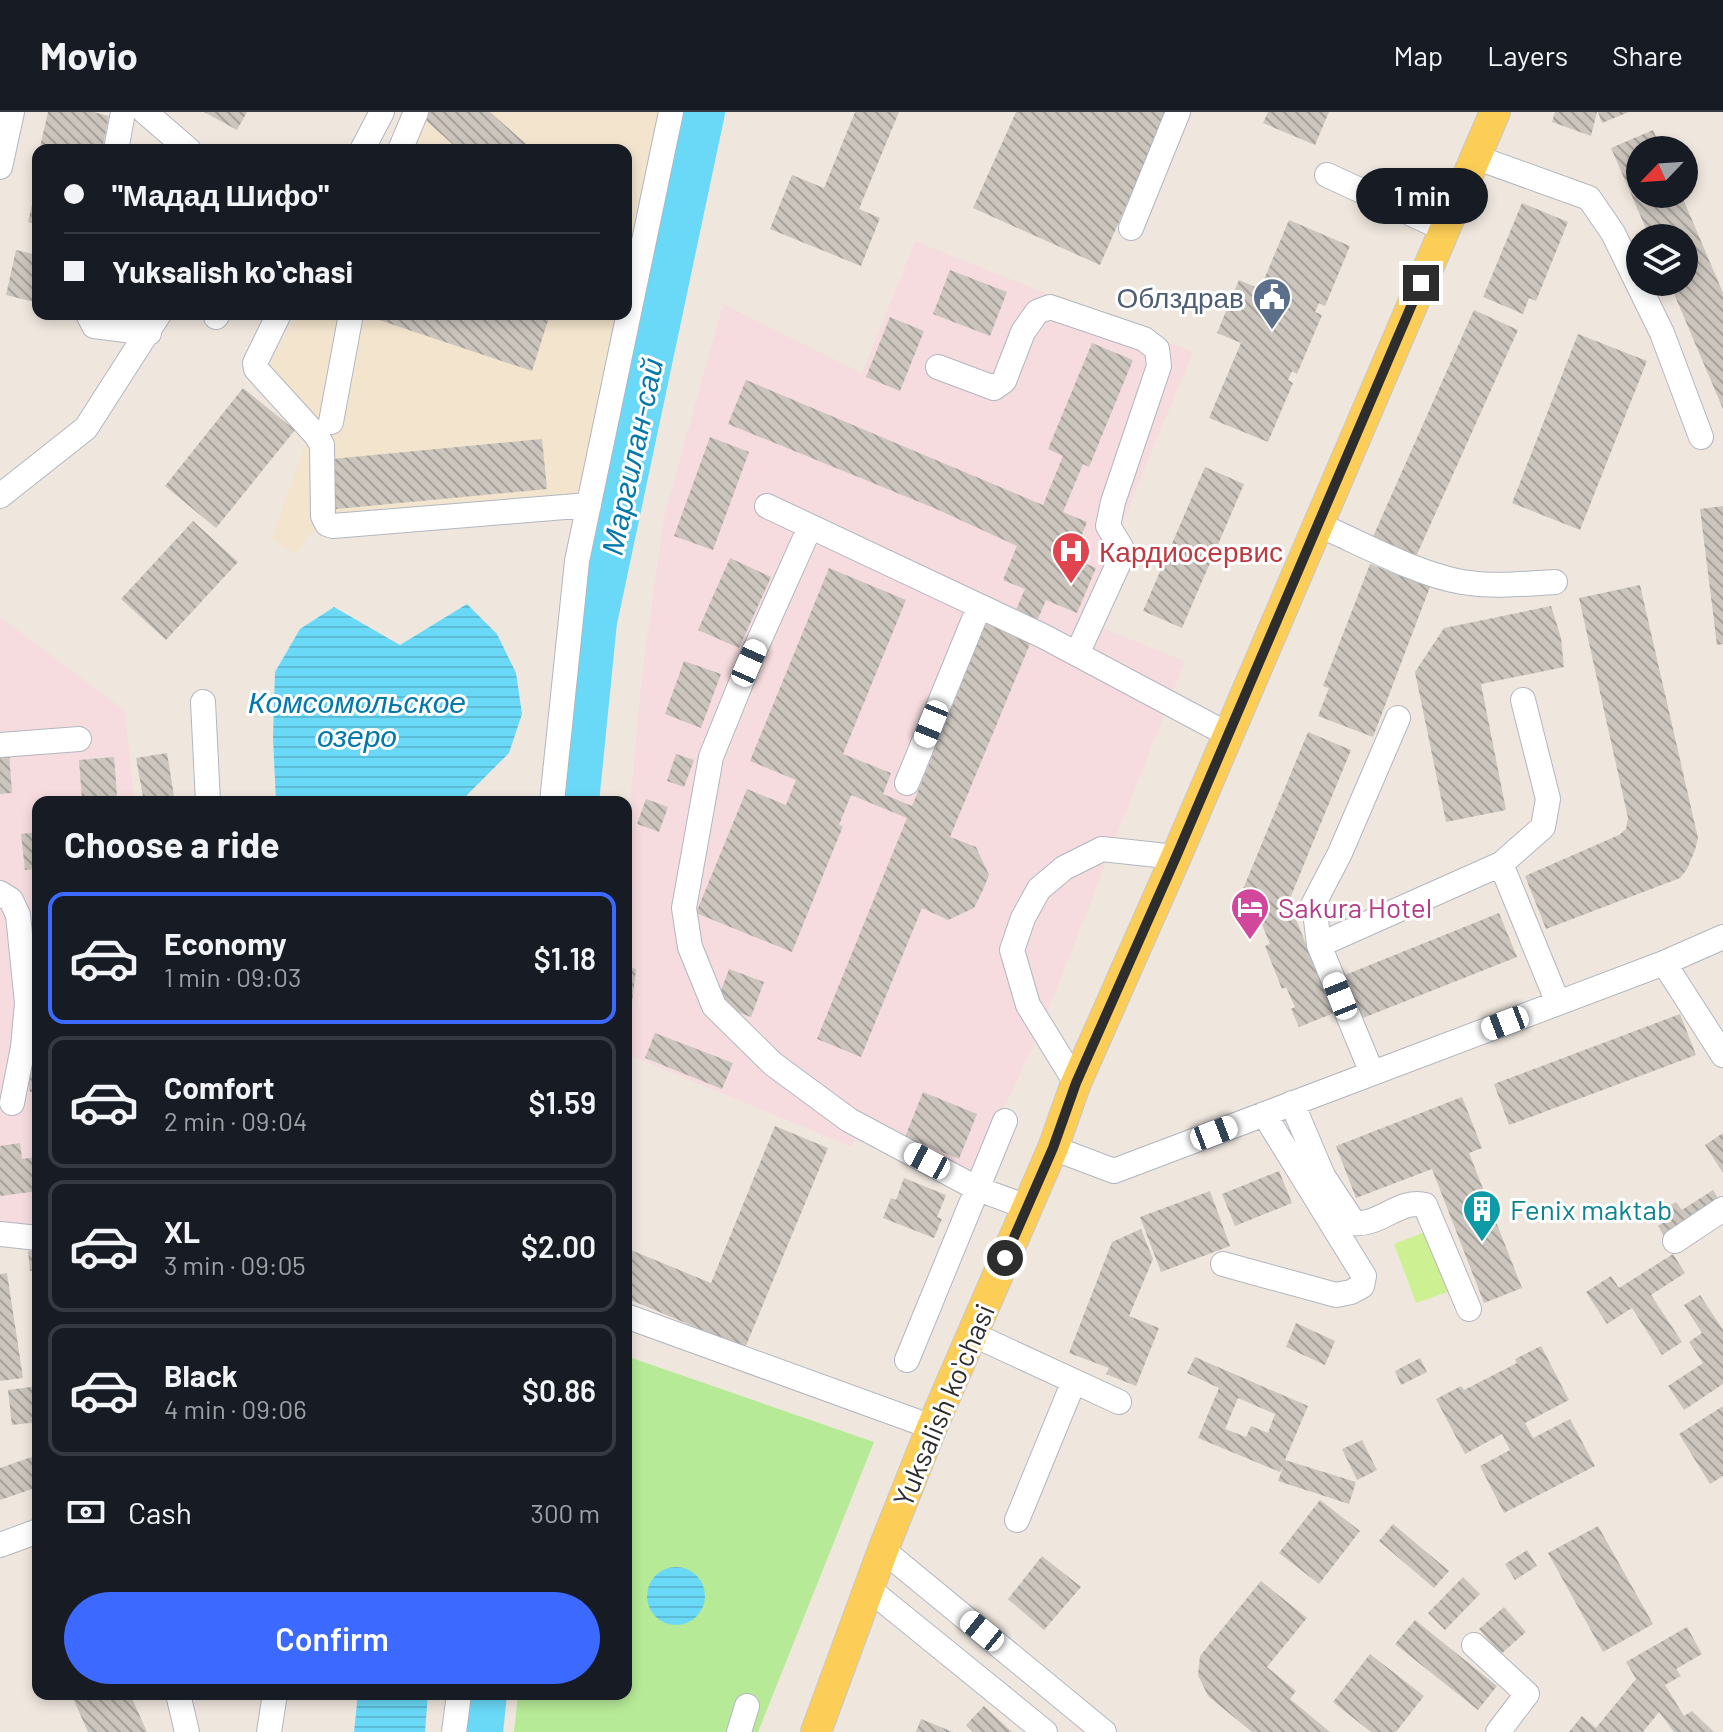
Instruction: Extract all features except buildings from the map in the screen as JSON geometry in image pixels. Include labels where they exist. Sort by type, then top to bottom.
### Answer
[{"type":"main road","name":"Yuksalish koʻchasi","points":[[816,1732],[932,1427],[1053,1148],[1076,1083],[1495,112]]},
{"type":"street","points":[[0,167],[12,112]]},
{"type":"street","points":[[117,144],[123,112]]},
{"type":"street","points":[[145,112],[182,144]]},
{"type":"street","points":[[365,144],[382,112]]},
{"type":"street","points":[[403,144],[416,112]]},
{"type":"street","points":[[632,299],[671,112]]},
{"type":"street","points":[[1131,228],[1178,112]]},
{"type":"street","points":[[1475,157],[1589,198],[1613,233],[1662,333],[1701,437]]},
{"type":"street","points":[[1327,175],[1444,229]]},
{"type":"street","points":[[938,367],[994,388],[1004,381],[1023,332],[1037,312],[1050,307],[1144,339],[1157,349],[1159,366],[1113,502],[1108,526],[1121,547],[1121,558],[1077,654]]},
{"type":"street","points":[[91,320],[94,326],[154,324]]},
{"type":"street","points":[[276,320],[255,363],[256,369],[322,445],[323,516],[327,524],[333,526],[589,505]]},
{"type":"street","points":[[331,422],[350,320]]},
{"type":"street","points":[[553,796],[577,561],[628,320]]},
{"type":"street","points":[[0,496],[86,428],[154,324]]},
{"type":"street","points":[[767,506],[1043,636],[1227,734]]},
{"type":"street","points":[[1317,524],[1423,571],[1461,582],[1510,586],[1555,582]]},
{"type":"street","points":[[810,527],[711,757],[684,908],[690,947],[714,1006],[773,1064],[849,1120],[978,1189],[1027,1207]]},
{"type":"street","points":[[907,783],[979,607]]},
{"type":"street","points":[[1319,945],[1501,864],[1543,827],[1548,799],[1523,700]]},
{"type":"street","points":[[203,702],[208,796]]},
{"type":"street","points":[[1372,1073],[1319,945],[1314,903],[1340,853],[1398,718]]},
{"type":"street","points":[[0,745],[79,739]]},
{"type":"street","points":[[1076,1083],[1028,1005],[1012,950],[1023,918],[1039,889],[1064,868],[1102,849],[1176,857]]},
{"type":"street","points":[[1501,864],[1558,1003]]},
{"type":"street","points":[[0,893],[11,900],[18,915],[27,1003],[12,1103]]},
{"type":"street","points":[[1053,1148],[1114,1171],[1664,963],[1723,937]]},
{"type":"street","points":[[1664,963],[1723,1055]]},
{"type":"street","points":[[1292,1103],[1323,1176],[1354,1223],[1364,1224],[1415,1202],[1425,1205],[1469,1309]]},
{"type":"street","points":[[1223,1264],[1336,1295],[1362,1286],[1364,1276],[1264,1114]]},
{"type":"street","points":[[907,1360],[1005,1121]]},
{"type":"street","points":[[1675,1241],[1723,1209]]},
{"type":"street","points":[[0,1234],[32,1237]]},
{"type":"street","points":[[632,1318],[932,1427]]},
{"type":"street","points":[[972,1334],[1119,1402]]},
{"type":"street","points":[[1017,1520],[1074,1381]]},
{"type":"street","points":[[0,1545],[32,1533]]},
{"type":"street","points":[[883,1550],[1104,1732]]},
{"type":"street","points":[[869,1589],[1045,1732]]},
{"type":"street","points":[[1474,1645],[1527,1694],[1498,1732]]},
{"type":"street","points":[[179,1700],[187,1732]]},
{"type":"street","points":[[269,1732],[274,1700]]},
{"type":"street","points":[[454,1732],[458,1700]]},
{"type":"street","points":[[739,1732],[747,1706]]},
{"type":"shaded area","points":[[408,112],[658,112],[632,248],[632,144],[390,144]]},
{"type":"shaded area","points":[[915,241],[1193,352],[1082,620],[1185,661],[1041,1029],[971,1179],[860,1128],[852,1147],[632,1056],[631,796],[642,675],[664,517],[723,304],[862,373]]},
{"type":"shaded area","points":[[294,320],[618,320],[585,496],[310,533],[296,554],[271,539],[306,443],[264,375]]},
{"type":"shaded area","points":[[0,617],[125,711],[133,796],[32,796],[32,1225],[0,1224]]},
{"type":"green space","points":[[1425,1232],[1448,1292],[1416,1303],[1394,1244]]},
{"type":"green space","points":[[632,1358],[874,1442],[758,1732],[514,1732],[517,1700],[632,1700]]},
{"type":"water","name":"Комсомольское озеро","points":[[467,604],[497,634],[516,673],[522,714],[509,753],[466,796],[276,796],[275,672],[300,629],[334,607],[400,645]]},
{"type":"water","points":[[676,1567],[687,1569],[696,1576],[703,1585],[703,1607],[696,1616],[687,1623],[676,1625],[665,1623],[656,1616],[649,1607],[647,1596],[649,1585],[656,1576],[665,1569]]},
{"type":"water","points":[[357,1700],[428,1700],[425,1732],[354,1732]]},
{"type":"waterway","name":"Маргилан-сай","points":[[579,796],[596,622],[704,112]]},
{"type":"waterway","name":"Маргилан-сай","points":[[482,1732],[485,1700]]},
{"type":"place","name":"Облздрав","points":[[1272,331]]},
{"type":"place","name":"Кардиосервис","points":[[1071,585]]},
{"type":"place","name":"Sakura Hotel","points":[[1250,941]]},
{"type":"place","name":"Fenix maktab","points":[[1482,1243]]},
{"type":"route","points":[[1005,1258],[1053,1148],[1076,1083],[1421,283]]}]
